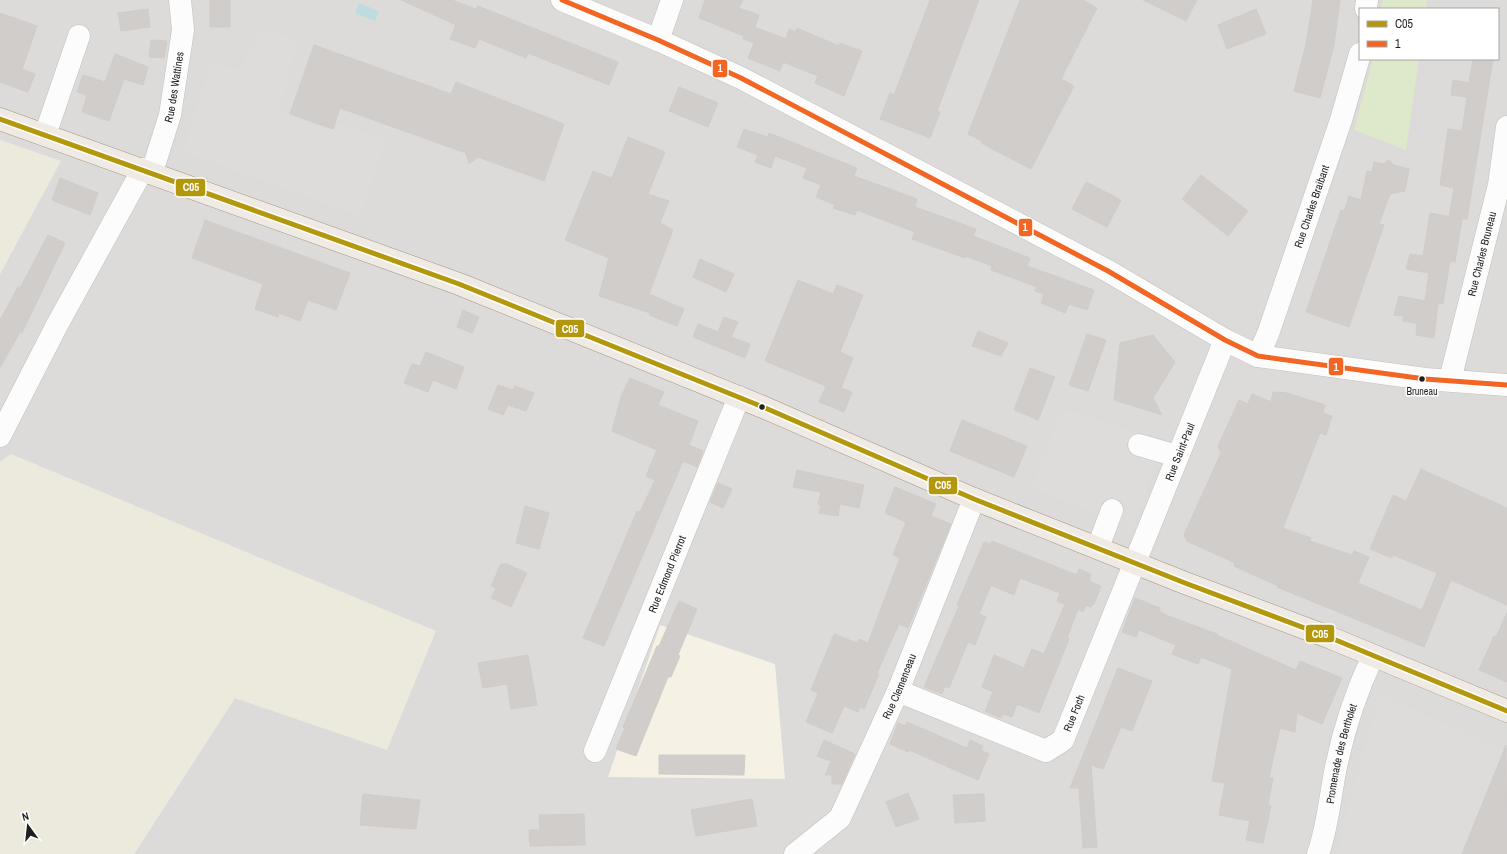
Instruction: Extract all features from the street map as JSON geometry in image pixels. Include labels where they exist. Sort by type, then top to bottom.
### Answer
[{"type":"main road","points":[[0,119],[459,284],[739,397],[974,499],[1373,656],[1507,711]]},
{"type":"street","name":"Rue des Wattines","points":[[0,436],[57,324],[148,171],[170,115],[183,30],[180,0]]},
{"type":"street","points":[[562,0],[658,40],[741,78],[1108,271],[1225,340],[1258,356],[1425,379],[1507,385]]},
{"type":"street","points":[[658,40],[672,0]]},
{"type":"street","points":[[45,135],[79,36]]},
{"type":"street","name":"Rue Charles Braibant","points":[[1258,356],[1268,334],[1338,127],[1359,57]]},
{"type":"street","name":"Rue Charles Bruneau","points":[[1450,380],[1499,185],[1507,127]]},
{"type":"street","name":"Rue Saint-Paul","points":[[1135,563],[1225,340]]},
{"type":"street","name":"Rue Edmond Pierrot","points":[[595,751],[739,397]]},
{"type":"street","points":[[1139,445],[1177,456]]},
{"type":"street","name":"Rue Clemenceau","points":[[795,854],[840,818],[898,691],[974,499]]},
{"type":"street","points":[[1098,547],[1112,510]]},
{"type":"street","name":"Rue Foch","points":[[898,691],[1046,751],[1064,740],[1135,563]]},
{"type":"street","name":"Promenade des Bertholet","points":[[1318,854],[1324,835],[1336,767],[1349,714],[1373,656]]},
{"type":"shaded area","points":[[0,0],[1507,0],[1507,854],[134,854],[235,698],[387,749],[11,454],[0,462],[0,274],[60,161],[0,140]]},
{"type":"shaded area","points":[[261,27],[298,39],[279,112],[335,132],[338,124],[386,140],[360,216],[183,152],[211,63],[240,70]]},
{"type":"shaded area","points":[[0,140],[61,161],[0,274]]},
{"type":"shaded area","points":[[1063,409],[1164,441],[1132,527],[1031,488]]},
{"type":"shaded area","points":[[11,454],[436,631],[387,750],[235,698],[134,854],[0,854],[0,462]]},
{"type":"shaded area","points":[[660,625],[775,664],[785,779],[608,777]]},
{"type":"shaded area","points":[[1379,694],[1503,750],[1462,854],[1336,854]]},
{"type":"green space","points":[[1383,0],[1427,0],[1426,8],[1381,8]]},
{"type":"green space","points":[[1373,60],[1419,60],[1406,150],[1354,130]]},
{"type":"water","points":[[359,3],[379,11],[375,21],[355,13]]},
{"type":"building","points":[[210,0],[230,0],[230,27],[210,27]]},
{"type":"building","points":[[401,0],[452,0],[476,9],[478,6],[618,62],[609,85],[528,53],[526,58],[479,39],[475,48],[450,39],[456,25]]},
{"type":"building","points":[[705,0],[743,0],[739,8],[759,15],[755,27],[786,39],[789,29],[795,32],[797,28],[839,46],[840,43],[862,51],[844,96],[815,83],[818,76],[783,62],[780,71],[748,58],[754,43],[743,39],[744,36],[699,18]]},
{"type":"building","points":[[930,0],[979,0],[937,111],[940,112],[930,138],[880,119],[890,93],[894,95]]},
{"type":"building","points":[[1020,0],[1083,0],[1097,8],[1061,79],[1074,86],[1031,169],[981,143],[982,141],[968,134]]},
{"type":"building","points":[[1143,0],[1197,0],[1186,21]]},
{"type":"building","points":[[1313,0],[1340,0],[1334,45],[1320,98],[1294,91],[1306,44]]},
{"type":"building","points":[[148,9],[150,27],[121,31],[118,13]]},
{"type":"building","points":[[1256,9],[1266,34],[1227,49],[1218,25]]},
{"type":"building","points":[[0,13],[37,26],[22,69],[35,74],[28,92],[0,82]]},
{"type":"building","points":[[151,40],[167,41],[164,58],[149,57]]},
{"type":"building","points":[[314,45],[451,94],[456,82],[564,124],[544,181],[478,157],[469,164],[466,153],[340,108],[333,129],[290,114]]},
{"type":"building","points":[[115,54],[148,67],[143,85],[124,79],[109,121],[82,112],[87,95],[77,92],[83,75],[105,82]]},
{"type":"building","points":[[1473,60],[1493,60],[1467,219],[1449,217],[1454,188],[1440,185],[1448,129],[1462,131],[1467,97],[1451,95],[1453,80],[1469,83]]},
{"type":"building","points":[[679,87],[718,103],[708,127],[669,111]]},
{"type":"building","points":[[744,129],[768,137],[769,133],[857,168],[854,176],[917,199],[915,207],[976,229],[973,236],[1030,258],[1027,266],[1094,290],[1087,310],[1069,304],[1065,313],[1041,303],[1044,294],[1035,291],[1037,287],[991,270],[992,266],[912,239],[915,232],[857,210],[855,215],[833,208],[835,205],[816,197],[821,185],[803,178],[807,168],[775,156],[771,168],[755,162],[758,155],[737,147]]},
{"type":"building","points":[[628,137],[665,152],[648,194],[669,201],[660,223],[673,230],[649,294],[684,309],[677,326],[649,315],[650,313],[599,296],[609,258],[565,240],[593,171],[612,178]]},
{"type":"building","points":[[1389,160],[1394,165],[1409,169],[1405,191],[1390,194],[1379,224],[1384,225],[1349,327],[1306,312],[1341,210],[1344,211],[1349,196],[1361,200],[1367,171],[1372,172],[1374,162],[1383,164]]},
{"type":"building","points":[[1201,175],[1248,211],[1228,236],[1182,199]]},
{"type":"building","points":[[60,178],[98,193],[90,215],[52,200]]},
{"type":"building","points":[[1086,182],[1121,200],[1107,227],[1072,209]]},
{"type":"building","points":[[1430,213],[1462,219],[1455,262],[1450,261],[1443,304],[1438,303],[1434,338],[1416,335],[1417,323],[1403,321],[1403,316],[1394,315],[1399,296],[1425,301],[1429,273],[1406,269],[1410,254],[1423,256]]},
{"type":"building","points":[[205,220],[350,273],[336,310],[308,300],[300,321],[279,313],[278,317],[255,309],[263,284],[192,258]]},
{"type":"building","points":[[48,235],[65,243],[22,333],[20,332],[0,368],[0,320],[18,287],[20,288]]},
{"type":"building","points":[[700,259],[734,274],[726,292],[693,277]]},
{"type":"building","points":[[798,280],[833,294],[837,285],[863,295],[840,352],[853,358],[841,388],[852,392],[844,412],[819,402],[826,386],[765,361]]},
{"type":"building","points":[[463,310],[479,317],[472,333],[457,327]]},
{"type":"building","points":[[724,317],[738,322],[731,337],[750,344],[745,358],[693,337],[698,324],[718,332]]},
{"type":"building","points":[[978,331],[1008,343],[1001,356],[972,346]]},
{"type":"building","points":[[1087,334],[1106,340],[1088,391],[1069,385]]},
{"type":"building","points":[[1153,335],[1175,362],[1153,398],[1162,415],[1114,400],[1120,343]]},
{"type":"building","points":[[426,352],[464,367],[456,389],[433,380],[428,392],[404,383],[412,364],[420,366]]},
{"type":"building","points":[[1030,368],[1055,377],[1038,420],[1014,410]]},
{"type":"building","points":[[630,378],[664,392],[658,405],[698,421],[689,445],[703,451],[697,467],[683,461],[604,646],[583,638],[637,511],[640,512],[655,480],[646,476],[657,450],[612,431],[621,397]]},
{"type":"building","points":[[498,385],[513,390],[515,386],[534,393],[526,411],[508,405],[503,415],[488,409]]},
{"type":"building","points":[[1273,392],[1287,393],[1325,405],[1323,413],[1332,416],[1326,435],[1320,433],[1283,528],[1311,538],[1310,541],[1352,555],[1354,551],[1369,557],[1358,583],[1422,610],[1437,573],[1393,555],[1392,558],[1370,549],[1393,495],[1406,501],[1421,469],[1507,508],[1507,605],[1451,580],[1424,647],[1277,587],[1278,586],[1234,566],[1235,563],[1187,541],[1184,535],[1221,453],[1218,446],[1239,400],[1248,404],[1252,394],[1271,402]]},
{"type":"building","points":[[962,420],[1027,446],[1014,477],[950,451]]},
{"type":"building","points":[[797,470],[864,485],[859,508],[840,504],[838,516],[819,513],[821,505],[818,504],[821,492],[793,487]]},
{"type":"building","points":[[718,483],[732,489],[723,508],[710,502]]},
{"type":"building","points":[[895,487],[936,504],[931,516],[951,524],[908,628],[899,624],[877,673],[879,674],[864,709],[860,707],[858,712],[844,706],[832,733],[806,722],[818,693],[811,690],[834,634],[857,643],[859,639],[868,643],[900,558],[893,555],[906,522],[885,513]]},
{"type":"building","points":[[525,506],[549,513],[539,549],[516,543]]},
{"type":"building","points":[[992,541],[1077,575],[1079,569],[1091,574],[1089,581],[1101,586],[1094,604],[1091,607],[1086,605],[1083,612],[1078,609],[1067,638],[1069,639],[1039,713],[1017,704],[1012,717],[1003,714],[1001,718],[985,711],[993,692],[982,687],[994,655],[1024,668],[1032,649],[1044,654],[1065,604],[1057,601],[1060,593],[1020,578],[1014,595],[991,585],[979,614],[986,617],[975,645],[968,642],[949,688],[945,686],[942,694],[924,687],[959,606],[957,605],[984,542],[991,544]]},
{"type":"building","points":[[501,564],[507,564],[527,573],[511,607],[491,598],[496,588],[491,586]]},
{"type":"building","points":[[1135,598],[1160,608],[1159,611],[1166,615],[1217,634],[1296,670],[1300,661],[1342,678],[1322,724],[1297,713],[1295,732],[1280,728],[1269,778],[1273,778],[1268,806],[1271,806],[1263,843],[1246,840],[1250,821],[1219,815],[1225,783],[1212,781],[1232,669],[1201,657],[1198,664],[1172,654],[1176,645],[1139,630],[1136,637],[1122,632]]},
{"type":"building","points":[[679,601],[697,609],[678,655],[680,656],[671,677],[668,677],[636,756],[616,749],[625,728],[623,727],[657,646],[659,646]]},
{"type":"building","points":[[1507,613],[1507,682],[1479,670],[1494,636],[1496,637]]},
{"type":"building","points":[[528,655],[537,705],[511,709],[507,684],[483,688],[478,663]]},
{"type":"building","points":[[1118,668],[1152,681],[1132,731],[1121,727],[1103,769],[1091,765],[1097,847],[1083,848],[1079,788],[1070,788]]},
{"type":"building","points":[[907,722],[967,748],[970,740],[983,746],[981,750],[989,754],[978,780],[909,750],[908,752],[890,744],[898,723],[905,726]]},
{"type":"building","points":[[824,740],[855,754],[842,784],[832,784],[832,775],[825,775],[831,761],[817,756]]},
{"type":"building","points":[[1506,745],[1507,854],[1462,854]]},
{"type":"building","points":[[659,755],[745,755],[744,775],[659,774]]},
{"type":"building","points":[[908,793],[919,819],[896,827],[886,802]]},
{"type":"building","points":[[363,794],[420,800],[416,829],[360,825]]},
{"type":"building","points":[[984,794],[985,821],[955,823],[953,795]]},
{"type":"building","points":[[752,799],[757,826],[696,836],[691,810]]},
{"type":"building","points":[[584,814],[585,845],[530,846],[529,830],[540,830],[539,815]]},
{"type":"transit line","name":"1","points":[[562,0],[658,40],[741,78],[1108,271],[1225,340],[1258,356],[1425,379],[1507,385]]},
{"type":"transit line","name":"C05","points":[[0,119],[459,284],[763,407],[974,499],[1185,583],[1331,638],[1507,711]]},
{"type":"place","name":"Bruneau","points":[[1422,379]]}]
